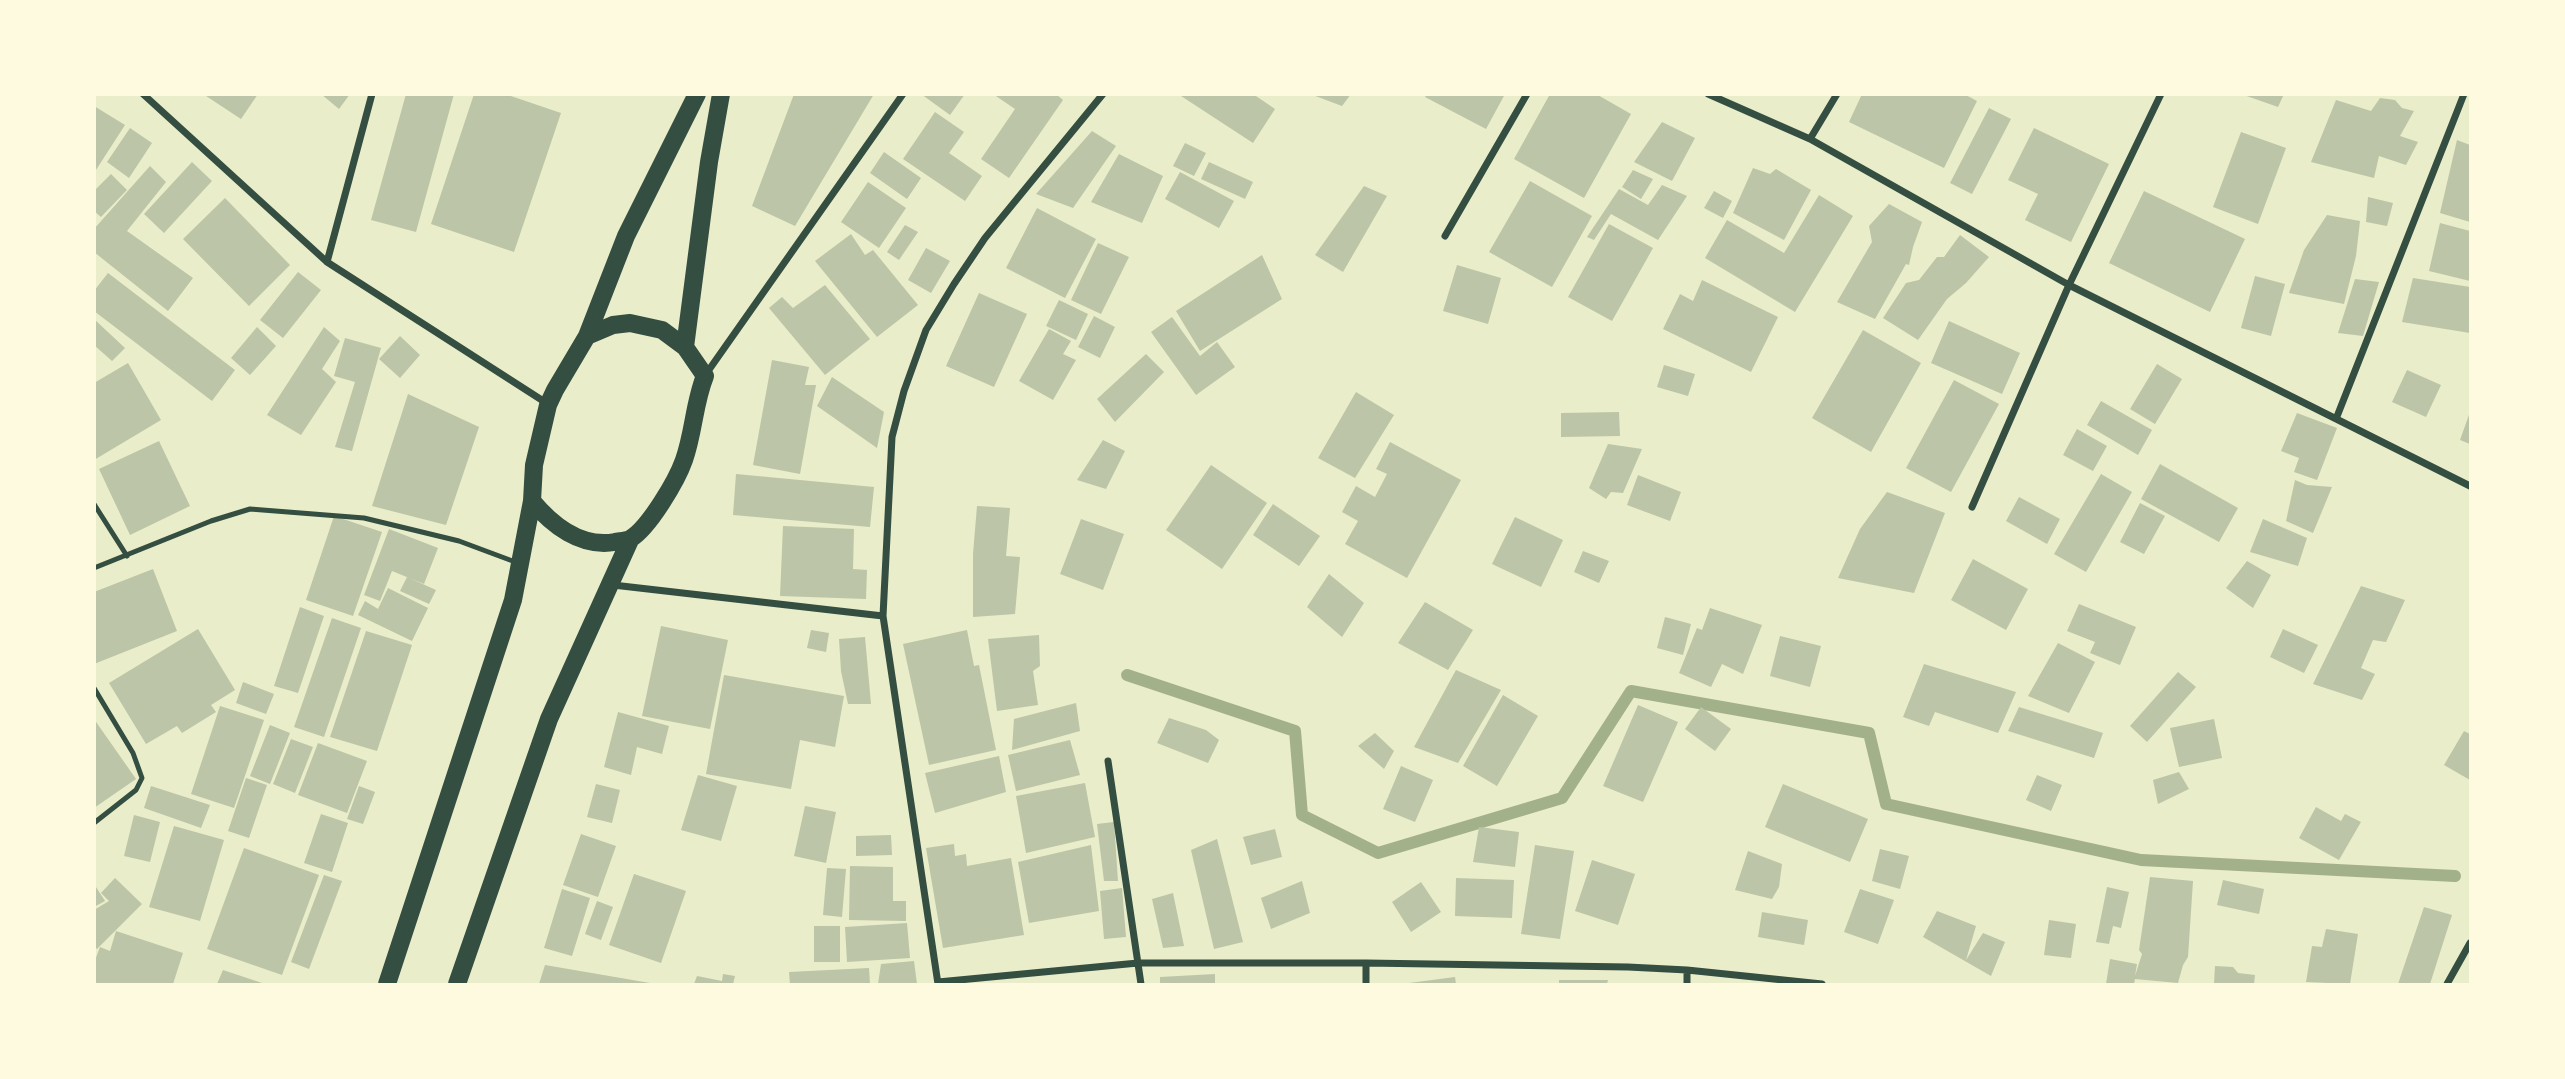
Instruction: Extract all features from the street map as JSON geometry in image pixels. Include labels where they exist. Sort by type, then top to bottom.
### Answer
[{"type":"main road","points":[[387,985],[513,600],[532,501],[534,465],[548,405],[572,358],[587,336],[626,236],[697,94]]},
{"type":"main road","points":[[685,347],[709,162],[721,94]]},
{"type":"main road","points":[[457,985],[548,719],[630,540],[650,520],[684,461],[693,428],[697,395],[705,376],[685,347],[662,330],[639,323],[613,325],[587,336]]},
{"type":"main road","points":[[532,501],[553,524],[587,541],[605,544],[630,540]]},
{"type":"street","points":[[143,94],[327,262],[548,405]]},
{"type":"street","points":[[327,262],[372,94]]},
{"type":"street","points":[[705,376],[903,94]]},
{"type":"street","points":[[1103,94],[985,238],[926,330],[904,391],[892,436],[883,616],[938,983],[1138,963],[1366,963],[1628,967],[1687,970],[1822,985]]},
{"type":"street","points":[[1444,236],[1527,94]]},
{"type":"street","points":[[1708,94],[1810,139],[2069,285],[2470,486]]},
{"type":"street","points":[[1810,139],[1837,94]]},
{"type":"street","points":[[1972,507],[2069,285],[2161,94]]},
{"type":"street","points":[[2336,419],[2464,94]]},
{"type":"street","points":[[610,584],[883,616]]},
{"type":"street","points":[[1108,761],[1141,985]]},
{"type":"street","points":[[2447,985],[2470,943]]},
{"type":"street","points":[[1366,963],[1366,985]]},
{"type":"street","points":[[1687,970],[1687,985]]},
{"type":"lane","points":[[94,504],[127,556]]},
{"type":"lane","points":[[94,568],[211,521],[250,509],[364,518],[459,541],[519,564]]},
{"type":"lane","points":[[94,688],[133,753],[142,778],[136,790],[94,824]]},
{"type":"building","points":[[203,94],[258,94],[241,119]]},
{"type":"building","points":[[321,94],[350,94],[339,109]]},
{"type":"building","points":[[406,94],[454,94],[416,232],[371,220]]},
{"type":"building","points":[[474,94],[505,94],[561,113],[514,252],[431,224]]},
{"type":"building","points":[[794,94],[874,94],[795,226],[752,206]]},
{"type":"building","points":[[921,94],[965,94],[950,115]]},
{"type":"building","points":[[993,94],[1056,94],[1063,100],[1009,178],[981,159],[1015,109]]},
{"type":"building","points":[[1178,94],[1253,94],[1275,109],[1253,143]]},
{"type":"building","points":[[1310,94],[1351,94],[1342,106]]},
{"type":"building","points":[[1427,94],[1505,94],[1486,129],[1425,97]]},
{"type":"building","points":[[1550,94],[1596,94],[1631,114],[1584,198],[1514,159]]},
{"type":"building","points":[[1862,94],[1964,94],[1977,101],[1944,168],[1849,122]]},
{"type":"building","points":[[2241,94],[2284,94],[2278,107]]},
{"type":"building","points":[[2380,98],[2395,100],[2402,108],[2414,111],[2400,136],[2418,142],[2406,165],[2379,156],[2374,178],[2311,162],[2336,100],[2371,111]]},
{"type":"building","points":[[94,106],[125,125],[94,173]]},
{"type":"building","points":[[1989,108],[2011,119],[1972,194],[1950,183]]},
{"type":"building","points":[[935,112],[964,132],[949,153],[982,176],[965,201],[903,159]]},
{"type":"building","points":[[1662,122],[1695,138],[1672,181],[1634,162]]},
{"type":"building","points":[[130,128],[152,143],[129,178],[107,162]]},
{"type":"building","points":[[2034,128],[2109,164],[2071,242],[2025,220],[2038,194],[2008,180]]},
{"type":"building","points":[[1092,131],[1116,146],[1073,208],[1036,194]]},
{"type":"building","points":[[2241,132],[2286,148],[2258,224],[2213,207]]},
{"type":"building","points":[[2457,140],[2470,145],[2470,222],[2440,213]]},
{"type":"building","points":[[1185,143],[1206,153],[1194,176],[1173,166]]},
{"type":"building","points":[[884,152],[921,178],[907,199],[870,173]]},
{"type":"building","points":[[1119,154],[1163,176],[1142,223],[1091,202]]},
{"type":"building","points":[[192,162],[212,181],[164,233],[144,214]]},
{"type":"building","points":[[1209,162],[1253,182],[1245,199],[1201,179]]},
{"type":"building","points":[[150,166],[166,182],[127,231],[193,278],[168,311],[94,252],[94,229]]},
{"type":"building","points":[[1753,168],[1770,174],[1776,169],[1811,190],[1784,240],[1733,213]]},
{"type":"building","points":[[1633,170],[1653,179],[1641,199],[1622,187]]},
{"type":"building","points":[[1180,172],[1234,201],[1219,228],[1165,199]]},
{"type":"building","points":[[111,174],[127,190],[101,217],[94,211],[94,191]]},
{"type":"building","points":[[1530,181],[1592,216],[1552,287],[1489,252]]},
{"type":"building","points":[[868,182],[906,208],[879,248],[841,222]]},
{"type":"building","points":[[1662,185],[1687,196],[1658,240],[1611,214],[1594,240],[1587,237],[1619,189],[1648,205]]},
{"type":"building","points":[[1364,186],[1387,196],[1343,272],[1315,255]]},
{"type":"building","points":[[1714,191],[1732,201],[1723,218],[1704,208]]},
{"type":"building","points":[[2144,191],[2245,239],[2210,312],[2109,263]]},
{"type":"building","points":[[1819,195],[1853,216],[1795,312],[1705,258],[1727,220],[1784,253]]},
{"type":"building","points":[[2368,197],[2393,203],[2387,226],[2366,222]]},
{"type":"building","points":[[225,198],[290,265],[249,306],[183,239]]},
{"type":"building","points":[[1889,204],[1922,222],[1909,265],[1906,264],[1875,319],[1837,302],[1872,242],[1869,226]]},
{"type":"building","points":[[1037,208],[1096,239],[1065,298],[1006,268]]},
{"type":"building","points":[[2327,215],[2360,221],[2356,256],[2344,304],[2289,293],[2304,250]]},
{"type":"building","points":[[2440,223],[2470,231],[2470,281],[2429,271]]},
{"type":"building","points":[[1609,224],[1653,248],[1612,321],[1568,297]]},
{"type":"building","points":[[905,225],[918,232],[899,260],[887,252]]},
{"type":"building","points":[[851,234],[865,255],[873,250],[918,305],[877,337],[815,261]]},
{"type":"building","points":[[1960,235],[1989,257],[1966,283],[1947,299],[1918,340],[1883,318],[1906,283],[1919,280],[1937,257],[1944,257]]},
{"type":"building","points":[[1098,243],[1129,257],[1101,314],[1071,300]]},
{"type":"building","points":[[926,248],[950,261],[931,293],[908,280]]},
{"type":"building","points":[[1262,255],[1282,299],[1200,351],[1176,311]]},
{"type":"building","points":[[1457,265],[1501,278],[1488,324],[1443,311]]},
{"type":"building","points":[[298,272],[321,290],[283,338],[260,320]]},
{"type":"building","points":[[108,273],[235,370],[212,401],[94,311],[94,291]]},
{"type":"building","points":[[2255,276],[2285,284],[2271,336],[2241,328]]},
{"type":"building","points":[[2413,278],[2470,287],[2470,333],[2402,322]]},
{"type":"building","points":[[2355,279],[2379,282],[2363,336],[2338,333]]},
{"type":"building","points":[[1702,280],[1778,317],[1751,372],[1663,329],[1680,294],[1693,301]]},
{"type":"building","points":[[825,285],[870,339],[825,375],[769,308],[782,297],[793,308]]},
{"type":"building","points":[[979,293],[1027,314],[994,387],[946,366]]},
{"type":"building","points":[[1059,300],[1088,314],[1076,340],[1046,326]]},
{"type":"building","points":[[1094,316],[1115,327],[1100,358],[1078,347]]},
{"type":"building","points":[[1172,317],[1200,356],[1217,342],[1235,367],[1196,395],[1151,332]]},
{"type":"building","points":[[94,319],[125,348],[112,361],[94,345]]},
{"type":"building","points":[[1949,321],[2020,353],[2002,394],[1931,363]]},
{"type":"building","points":[[257,327],[276,346],[250,375],[231,358]]},
{"type":"building","points":[[324,327],[340,341],[322,369],[336,382],[301,435],[267,415]]},
{"type":"building","points":[[1049,329],[1071,341],[1063,354],[1076,360],[1053,400],[1019,381]]},
{"type":"building","points":[[1863,330],[1921,363],[1871,452],[1812,418]]},
{"type":"building","points":[[400,336],[420,355],[400,378],[379,359]]},
{"type":"building","points":[[345,338],[381,348],[352,451],[335,447],[355,382],[334,376]]},
{"type":"building","points":[[1146,354],[1164,372],[1115,422],[1097,399]]},
{"type":"building","points":[[772,360],[809,367],[805,385],[816,385],[800,474],[753,465]]},
{"type":"building","points":[[128,363],[161,420],[94,460],[94,383]]},
{"type":"building","points":[[2157,364],[2182,379],[2155,424],[2130,409]]},
{"type":"building","points":[[1664,365],[1695,374],[1688,396],[1657,387]]},
{"type":"building","points":[[2407,370],[2441,385],[2426,417],[2392,402]]},
{"type":"building","points":[[832,377],[884,412],[877,448],[817,406]]},
{"type":"building","points":[[1954,380],[1999,404],[1951,492],[1906,468]]},
{"type":"building","points":[[1356,392],[1394,415],[1355,478],[1318,458]]},
{"type":"building","points":[[408,394],[479,427],[446,525],[372,506]]},
{"type":"building","points":[[2101,401],[2152,430],[2138,455],[2087,425]]},
{"type":"building","points":[[1619,412],[1620,436],[1561,437],[1561,413]]},
{"type":"building","points":[[2470,412],[2470,444],[2460,440]]},
{"type":"building","points":[[2297,413],[2337,428],[2317,480],[2294,472],[2299,458],[2281,451]]},
{"type":"building","points":[[2077,429],[2107,446],[2093,471],[2063,455]]},
{"type":"building","points":[[1103,440],[1125,451],[1106,489],[1077,480]]},
{"type":"building","points":[[159,441],[190,506],[130,535],[99,469]]},
{"type":"building","points":[[1390,442],[1461,480],[1407,578],[1345,544],[1358,521],[1342,512],[1356,486],[1375,497],[1387,474],[1376,469]]},
{"type":"building","points":[[1608,444],[1642,449],[1623,493],[1611,492],[1606,499],[1589,488]]},
{"type":"building","points":[[2160,464],[2238,508],[2219,542],[2141,499]]},
{"type":"building","points":[[1211,465],[1267,503],[1222,569],[1166,530]]},
{"type":"building","points":[[736,474],[874,487],[870,527],[733,515]]},
{"type":"building","points":[[2101,474],[2132,492],[2086,572],[2054,554]]},
{"type":"building","points":[[1638,475],[1681,492],[1670,521],[1627,505]]},
{"type":"building","points":[[2295,480],[2307,485],[2332,487],[2313,533],[2286,521]]},
{"type":"building","points":[[1887,492],[1945,513],[1914,593],[1838,578],[1860,529]]},
{"type":"building","points":[[2019,497],[2060,519],[2047,544],[2006,521]]},
{"type":"building","points":[[2140,503],[2165,516],[2144,554],[2120,542]]},
{"type":"building","points":[[1273,504],[1320,536],[1299,566],[1253,535]]},
{"type":"building","points":[[977,506],[1010,508],[1006,556],[1020,557],[1015,614],[973,617],[973,554]]},
{"type":"building","points":[[334,516],[382,532],[353,616],[306,600]]},
{"type":"building","points":[[1515,517],[1563,540],[1541,587],[1492,564]]},
{"type":"building","points":[[1081,519],[1124,534],[1103,590],[1060,574]]},
{"type":"building","points":[[2263,519],[2307,538],[2298,566],[2250,552]]},
{"type":"building","points":[[783,526],[854,529],[853,569],[867,570],[866,599],[780,596]]},
{"type":"building","points":[[389,529],[438,548],[424,584],[392,571],[380,601],[364,595]]},
{"type":"building","points":[[1583,551],[1609,561],[1599,583],[1574,572]]},
{"type":"building","points":[[1973,559],[2028,589],[2006,630],[1951,600]]},
{"type":"building","points":[[2247,561],[2271,575],[2253,608],[2226,588]]},
{"type":"building","points":[[153,569],[177,631],[94,664],[94,592]]},
{"type":"building","points":[[1329,574],[1364,603],[1342,637],[1307,607]]},
{"type":"building","points":[[407,577],[436,590],[429,604],[400,591]]},
{"type":"building","points":[[2361,586],[2405,600],[2386,642],[2373,640],[2361,668],[2375,674],[2362,700],[2313,684]]},
{"type":"building","points":[[388,588],[428,608],[412,641],[358,615],[365,601],[378,609]]},
{"type":"building","points":[[1425,602],[1473,630],[1448,670],[1398,643]]},
{"type":"building","points":[[2079,604],[2136,627],[2120,665],[2090,653],[2095,642],[2067,631]]},
{"type":"building","points":[[300,607],[324,616],[298,693],[274,686]]},
{"type":"building","points":[[1710,608],[1762,625],[1743,674],[1722,664],[1711,687],[1679,673],[1697,628],[1702,630]]},
{"type":"building","points":[[1665,617],[1691,624],[1683,655],[1657,648]]},
{"type":"building","points":[[332,618],[361,628],[324,737],[294,727]]},
{"type":"building","points":[[661,626],[728,640],[710,729],[642,716]]},
{"type":"building","points":[[198,629],[235,690],[211,705],[216,712],[182,733],[177,726],[146,744],[109,683]]},
{"type":"building","points":[[2283,629],[2318,645],[2304,673],[2270,657]]},
{"type":"building","points":[[811,630],[829,633],[826,652],[807,648]]},
{"type":"building","points":[[967,630],[974,666],[979,665],[996,750],[929,765],[903,644]]},
{"type":"building","points":[[366,631],[412,645],[377,751],[330,737]]},
{"type":"building","points":[[1039,635],[1040,666],[1033,671],[1038,705],[997,711],[988,639]]},
{"type":"building","points":[[1780,636],[1821,646],[1810,687],[1770,676]]},
{"type":"building","points":[[865,637],[871,704],[848,704],[841,671],[839,639]]},
{"type":"building","points":[[2058,643],[2095,662],[2069,713],[2028,696]]},
{"type":"building","points":[[1924,664],[2016,692],[1998,733],[1935,712],[1929,726],[1903,717]]},
{"type":"building","points":[[1456,670],[1501,690],[1458,763],[1414,747]]},
{"type":"building","points":[[2178,672],[2196,687],[2147,742],[2130,726]]},
{"type":"building","points":[[724,675],[844,696],[835,747],[800,740],[791,789],[706,774]]},
{"type":"building","points":[[243,682],[274,694],[266,714],[236,703]]},
{"type":"building","points":[[1503,695],[1538,716],[1497,786],[1463,766]]},
{"type":"building","points":[[1076,703],[1080,731],[1012,750],[1014,719]]},
{"type":"building","points":[[1638,705],[1678,722],[1643,802],[1603,786]]},
{"type":"building","points":[[220,706],[264,720],[234,808],[191,794]]},
{"type":"building","points":[[1701,707],[1731,729],[1715,751],[1685,729]]},
{"type":"building","points":[[2019,707],[2103,733],[2094,758],[2008,731]]},
{"type":"building","points":[[618,712],[669,726],[662,754],[637,747],[631,775],[604,767]]},
{"type":"building","points":[[1169,718],[1206,730],[1219,740],[1208,763],[1157,743]]},
{"type":"building","points":[[94,719],[136,779],[94,808]]},
{"type":"building","points":[[2214,719],[2222,758],[2179,767],[2170,728]]},
{"type":"building","points":[[270,725],[290,733],[270,784],[250,776]]},
{"type":"building","points":[[2464,731],[2470,734],[2470,780],[2444,765]]},
{"type":"building","points":[[1375,733],[1394,751],[1384,769],[1358,746]]},
{"type":"building","points":[[291,739],[313,747],[295,793],[273,784]]},
{"type":"building","points":[[1070,740],[1080,775],[1016,791],[1008,755]]},
{"type":"building","points":[[318,743],[367,761],[347,813],[298,795]]},
{"type":"building","points":[[999,756],[1006,792],[935,813],[925,773]]},
{"type":"building","points":[[1401,766],[1433,780],[1415,822],[1383,809]]},
{"type":"building","points":[[2179,772],[2189,789],[2158,804],[2153,780]]},
{"type":"building","points":[[698,775],[737,786],[721,841],[681,830]]},
{"type":"building","points":[[2037,775],[2062,785],[2051,811],[2026,800]]},
{"type":"building","points":[[246,778],[267,785],[249,838],[228,831]]},
{"type":"building","points":[[1085,783],[1095,837],[1026,853],[1016,796]]},
{"type":"building","points":[[596,784],[620,790],[612,823],[587,817]]},
{"type":"building","points":[[1783,784],[1868,819],[1850,862],[1765,827]]},
{"type":"building","points":[[151,786],[210,805],[201,828],[144,808]]},
{"type":"building","points":[[359,786],[375,792],[363,824],[347,819]]},
{"type":"building","points":[[805,806],[836,812],[826,863],[794,856]]},
{"type":"building","points":[[2316,807],[2341,821],[2345,814],[2361,822],[2339,860],[2299,838]]},
{"type":"building","points":[[321,814],[348,823],[332,872],[304,863]]},
{"type":"building","points":[[134,815],[160,822],[150,862],[124,856]]},
{"type":"building","points":[[1114,822],[1118,881],[1104,881],[1097,824]]},
{"type":"building","points":[[174,826],[224,840],[200,921],[149,907]]},
{"type":"building","points":[[1479,827],[1519,832],[1515,867],[1473,862]]},
{"type":"building","points":[[1275,829],[1282,857],[1251,865],[1243,837]]},
{"type":"building","points":[[581,834],[616,846],[598,897],[563,885]]},
{"type":"building","points":[[891,835],[892,855],[856,856],[856,836]]},
{"type":"building","points":[[1217,839],[1243,942],[1214,949],[1191,850]]},
{"type":"building","points":[[954,844],[955,856],[966,854],[967,866],[1011,858],[1024,935],[943,948],[926,848]]},
{"type":"building","points":[[1091,845],[1099,911],[1029,923],[1018,862]]},
{"type":"building","points":[[1535,845],[1574,851],[1560,939],[1521,934]]},
{"type":"building","points":[[244,848],[319,875],[282,975],[207,949]]},
{"type":"building","points":[[1880,849],[1909,856],[1900,889],[1872,881]]},
{"type":"building","points":[[1748,851],[1782,864],[1779,887],[1772,899],[1735,890]]},
{"type":"building","points":[[1592,860],[1635,874],[1618,925],[1575,911]]},
{"type":"building","points":[[850,866],[893,867],[893,901],[906,901],[906,921],[849,920]]},
{"type":"building","points":[[827,868],[846,869],[842,917],[823,915]]},
{"type":"building","points":[[634,874],[686,891],[661,963],[609,945]]},
{"type":"building","points":[[324,875],[342,881],[309,969],[291,962]]},
{"type":"building","points":[[2150,877],[2193,881],[2188,957],[2178,983],[2135,979],[2134,984],[2106,984],[2110,959],[2137,964],[2135,976],[2142,954],[2139,950]]},
{"type":"building","points":[[115,878],[142,904],[97,949],[94,946],[94,910],[109,901],[101,893]]},
{"type":"building","points":[[1456,878],[1514,880],[1512,918],[1455,916]]},
{"type":"building","points":[[2223,880],[2264,889],[2259,914],[2217,905]]},
{"type":"building","points":[[1302,881],[1310,913],[1271,929],[1261,898]]},
{"type":"building","points":[[1421,882],[1441,912],[1411,932],[1392,902]]},
{"type":"building","points":[[94,884],[105,901],[94,907]]},
{"type":"building","points":[[2107,887],[2129,892],[2121,928],[2113,926],[2109,944],[2096,942]]},
{"type":"building","points":[[1122,888],[1126,937],[1104,939],[1100,891]]},
{"type":"building","points":[[562,889],[590,898],[572,956],[544,948]]},
{"type":"building","points":[[1860,889],[1894,900],[1878,944],[1844,932]]},
{"type":"building","points":[[1173,893],[1184,946],[1163,948],[1152,899]]},
{"type":"building","points":[[597,901],[613,907],[601,940],[585,934]]},
{"type":"building","points":[[2424,907],[2452,915],[2430,984],[2398,984]]},
{"type":"building","points":[[1937,911],[1976,926],[1966,960],[1983,933],[2005,942],[1991,976],[1923,937]]},
{"type":"building","points":[[1762,912],[1808,920],[1804,945],[1758,937]]},
{"type":"building","points":[[2049,920],[2076,924],[2071,958],[2044,955]]},
{"type":"building","points":[[907,923],[910,958],[847,962],[845,927]]},
{"type":"building","points":[[814,926],[840,926],[840,962],[814,962]]},
{"type":"building","points":[[2326,929],[2358,934],[2350,984],[2306,982],[2312,946],[2322,947]]},
{"type":"building","points":[[116,931],[183,953],[173,984],[94,984],[94,963],[100,947],[110,951]]},
{"type":"building","points":[[914,961],[917,984],[878,984],[881,964]]},
{"type":"building","points":[[545,965],[650,983],[650,984],[539,984]]},
{"type":"building","points":[[2215,966],[2233,967],[2238,973],[2255,975],[2254,984],[2214,984]]},
{"type":"building","points":[[869,968],[870,984],[790,984],[789,972]]},
{"type":"building","points":[[223,970],[265,984],[217,984]]},
{"type":"building","points":[[723,974],[735,976],[733,984],[694,984],[697,976],[722,981]]},
{"type":"building","points":[[1215,974],[1215,984],[1160,984],[1160,977]]},
{"type":"building","points":[[1455,977],[1456,984],[1409,984],[1409,983]]},
{"type":"building","points":[[1559,980],[1608,980],[1607,984],[1559,984]]},
{"type":"waterway","points":[[1127,675],[1295,731],[1302,815],[1378,853],[1562,798],[1631,691],[1869,733],[1886,804],[2141,860],[2455,876]]}]
